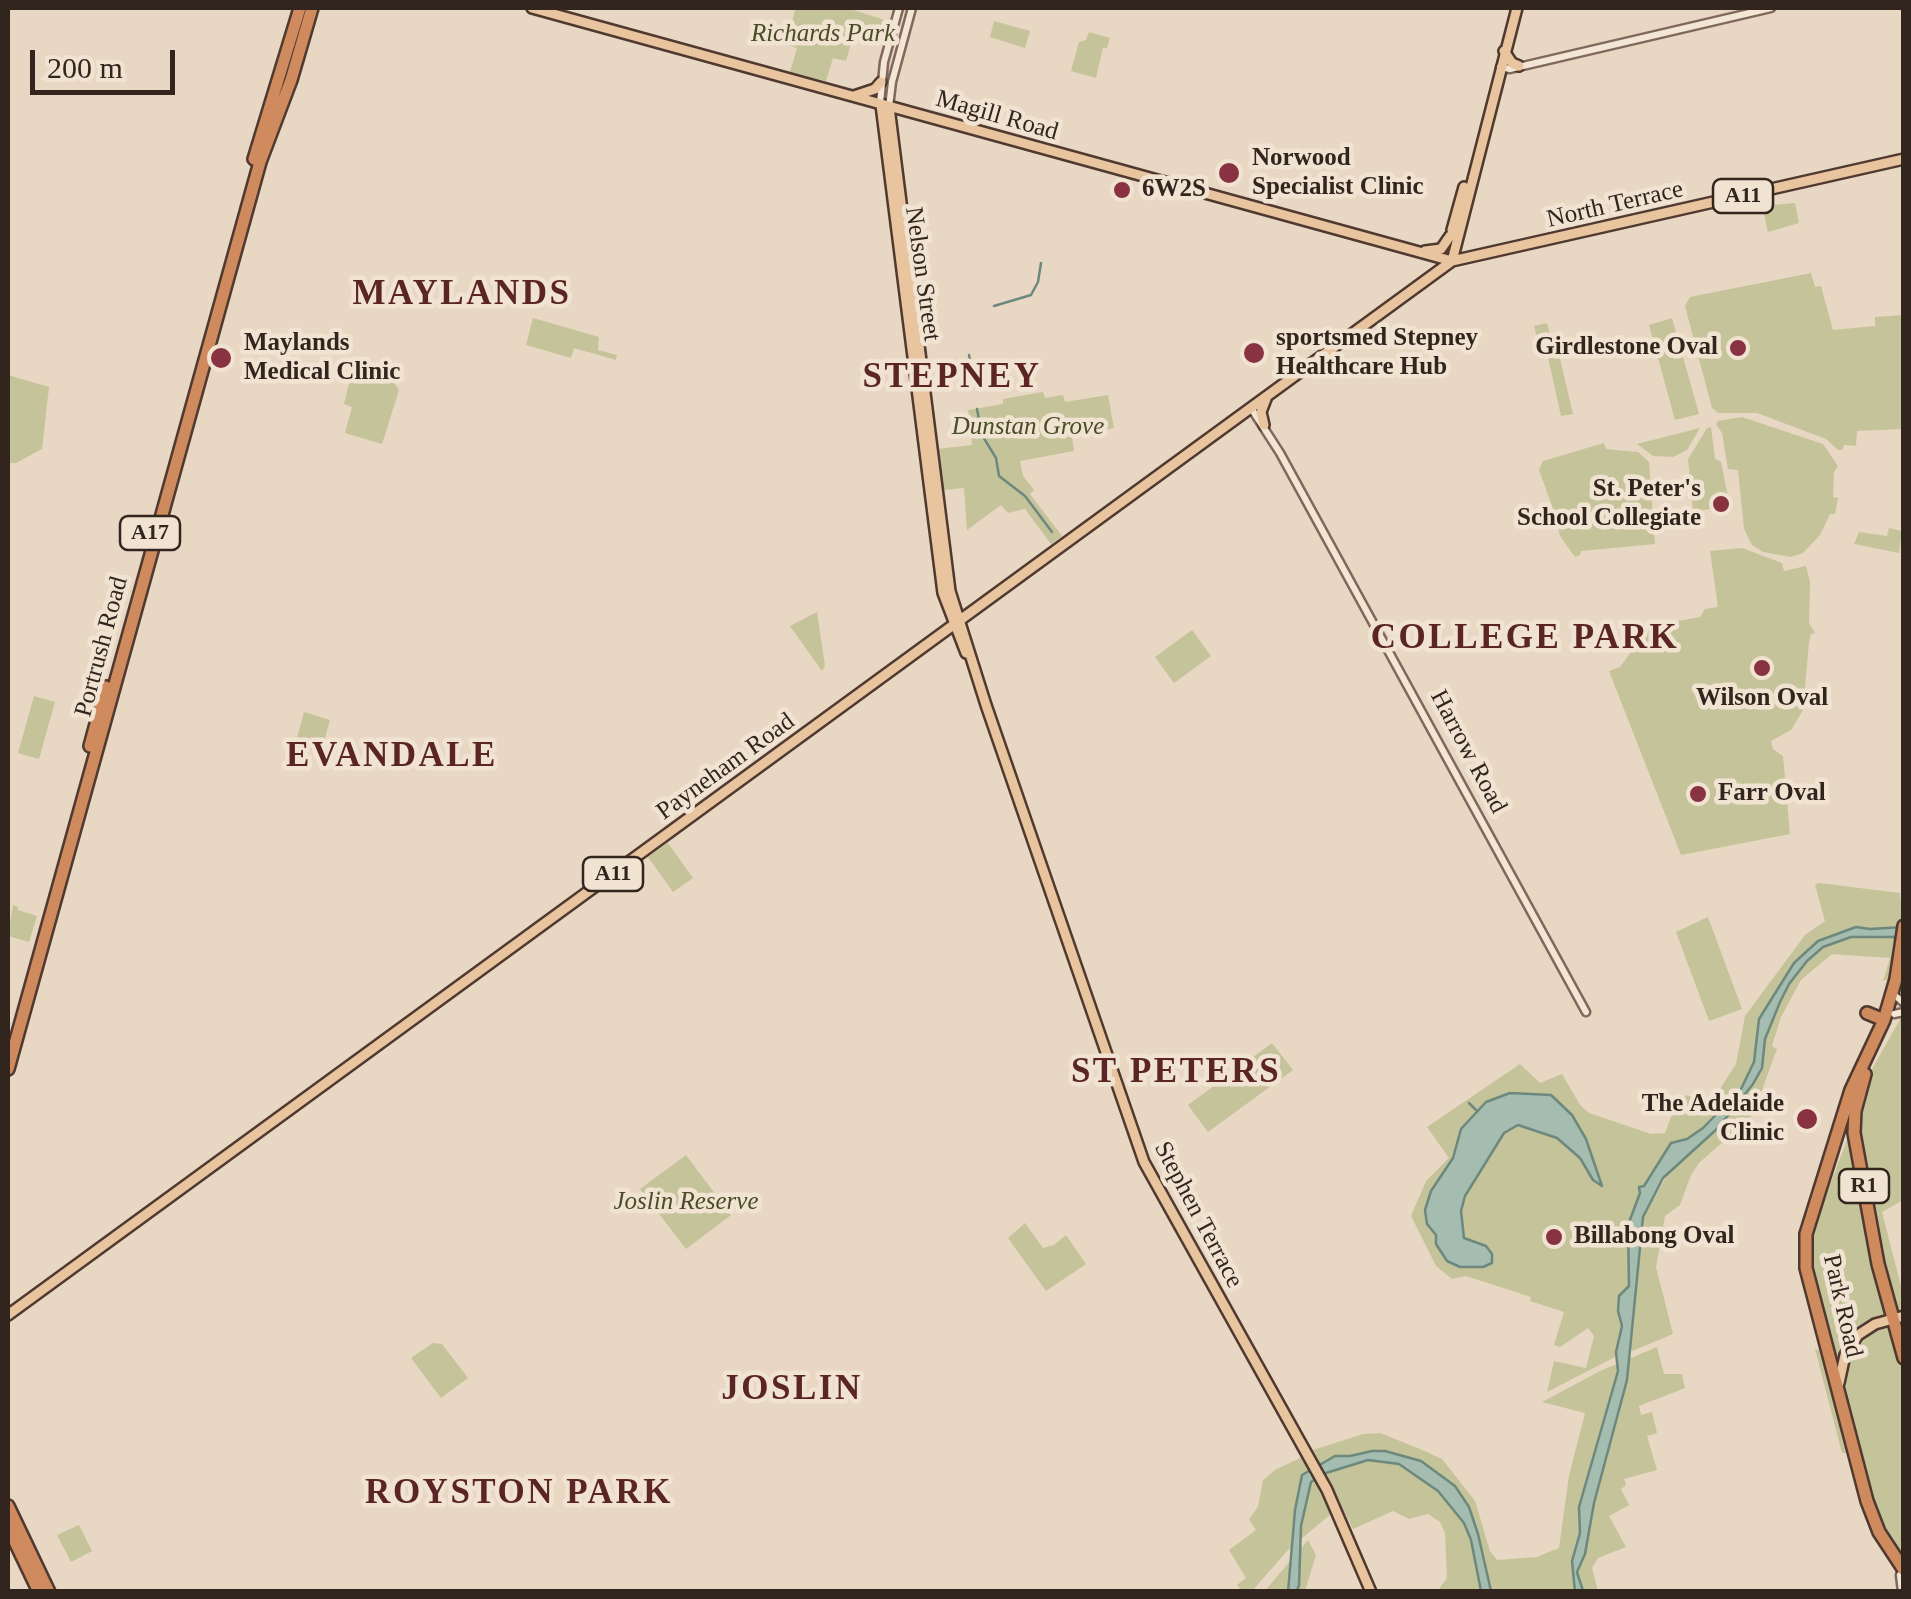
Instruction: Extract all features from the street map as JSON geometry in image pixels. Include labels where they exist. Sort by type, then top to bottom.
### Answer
[{"type":"highway","name":"Portrush Road","points":[[8,1044],[258,145],[300,8]]},
{"type":"highway","name":"Portrush Road","points":[[8,1069],[260,162],[312,8]]},
{"type":"highway","points":[[260,162],[258,145],[280,110]]},
{"type":"highway","points":[[105,723],[100,708],[112,696]]},
{"type":"highway","name":"R1","points":[[1904,926],[1897,1004],[1860,1088],[1854,1132],[1878,1264],[1898,1318],[1904,1358]]},
{"type":"highway","points":[[1867,1013],[1897,1004]]},
{"type":"highway","name":"Park Road","points":[[1897,1004],[1851,1090],[1806,1234],[1806,1268],[1867,1501],[1902,1576]]},
{"type":"highway","points":[[1904,1330],[1904,1348]]},
{"type":"highway","points":[[8,1506],[48,1592]]},
{"type":"highway","points":[[8,1527],[39,1592]]},
{"type":"main road","name":"Magill Road","points":[[532,8],[1452,260]]},
{"type":"main road","points":[[1452,260],[1447,249],[1450,236],[1516,8]]},
{"type":"main road","points":[[1504,51],[1519,66]]},
{"type":"main road","points":[[851,96],[875,89],[881,82]]},
{"type":"main road","name":"Nelson Street","points":[[885,106],[906,284]]},
{"type":"main road","name":"Nelson Street","points":[[885,106],[942,554],[943,593],[957,623]]},
{"type":"main road","points":[[890,128],[896,119],[911,113]]},
{"type":"main road","points":[[1452,260],[1479,145]]},
{"type":"main road","name":"North Terrace","points":[[1452,260],[1904,159]]},
{"type":"main road","points":[[1466,182],[1476,168]]},
{"type":"main road","points":[[1462,217],[1460,250],[1465,254],[1483,254]]},
{"type":"main road","points":[[1428,280],[1428,266],[1418,253],[1442,249],[1450,236]]},
{"type":"main road","name":"Payneham Road","points":[[8,1312],[1452,260]]},
{"type":"main road","points":[[1264,424],[1261,412],[1267,396]]},
{"type":"main road","name":"Stephen Terrace","points":[[957,623],[974,668]]},
{"type":"main road","name":"Stephen Terrace","points":[[957,623],[1144,1162],[1307,1454],[1371,1592]]},
{"type":"main road","points":[[933,640],[952,641],[966,653]]},
{"type":"main road","points":[[1842,1404],[1838,1380],[1845,1355],[1858,1335],[1875,1324],[1898,1318]]},
{"type":"street","points":[[885,106],[881,82],[898,8]]},
{"type":"street","points":[[885,106],[912,8]]},
{"type":"street","points":[[1500,67],[1519,66],[1772,8]]},
{"type":"street","points":[[890,39],[902,42]]},
{"type":"street","name":"Harrow Road","points":[[1251,408],[1264,424],[1586,1012]]},
{"type":"street","points":[[1902,1576],[1902,1592]]},
{"type":"green space","name":"Richards Park","points":[[796,8],[847,8],[894,23],[888,46],[853,36],[846,61],[833,58],[826,81],[790,72],[797,48],[785,44]]},
{"type":"green space","points":[[994,21],[1030,31],[1025,48],[990,37]]},
{"type":"green space","points":[[1089,32],[1110,38],[1107,48],[1103,48],[1096,78],[1071,71],[1079,42],[1086,40]]},
{"type":"green space","points":[[1795,203],[1799,223],[1768,232],[1763,210]]},
{"type":"green space","points":[[1811,273],[1815,287],[1821,286],[1833,330],[1875,326],[1875,317],[1903,315],[1903,429],[1857,431],[1856,446],[1844,445],[1838,450],[1826,439],[1757,413],[1718,413],[1712,408],[1685,306],[1690,297]]},
{"type":"green space","points":[[533,318],[599,337],[598,350],[617,355],[616,360],[574,348],[571,358],[526,345]]},
{"type":"green space","points":[[1672,318],[1699,414],[1675,420],[1649,325]]},
{"type":"green space","points":[[1547,323],[1553,346],[1557,346],[1573,414],[1561,416],[1546,348],[1540,349],[1534,326]]},
{"type":"green space","points":[[352,371],[394,383],[399,390],[382,444],[345,433],[352,407],[344,404]]},
{"type":"green space","points":[[8,375],[49,387],[42,449],[16,463],[8,463]]},
{"type":"green space","name":"Dunstan Grove","points":[[1043,392],[1045,398],[1063,395],[1065,402],[1108,395],[1114,428],[1072,436],[1074,451],[1020,461],[1023,476],[1034,490],[1030,494],[1062,536],[1051,544],[1025,509],[1008,513],[1001,505],[967,530],[964,488],[942,490],[937,449],[972,445],[968,410]]},
{"type":"green space","points":[[1742,417],[1823,444],[1838,466],[1834,472],[1833,497],[1838,498],[1835,514],[1830,514],[1820,535],[1803,553],[1791,557],[1763,552],[1752,545],[1744,529],[1738,470],[1728,469],[1722,433],[1716,424]]},
{"type":"green space","points":[[1711,427],[1715,459],[1721,462],[1730,507],[1693,511],[1688,459]]},
{"type":"green space","points":[[1700,428],[1687,450],[1673,457],[1653,456],[1637,444]]},
{"type":"green space","points":[[1604,443],[1606,449],[1638,452],[1649,462],[1655,544],[1581,551],[1575,557],[1560,536],[1539,470],[1543,461]]},
{"type":"green space","points":[[1889,528],[1902,531],[1899,553],[1854,544],[1859,532],[1887,536]]},
{"type":"green space","points":[[1742,548],[1782,563],[1784,571],[1806,566],[1810,582],[1809,623],[1815,633],[1809,642],[1803,710],[1791,730],[1771,741],[1773,749],[1783,756],[1790,834],[1681,855],[1609,671],[1620,667],[1646,631],[1661,624],[1700,617],[1705,609],[1718,607],[1710,551]]},
{"type":"green space","points":[[817,612],[825,666],[822,671],[790,626]]},
{"type":"green space","points":[[1192,630],[1211,656],[1174,683],[1155,657]]},
{"type":"green space","points":[[34,696],[55,702],[39,759],[18,753]]},
{"type":"green space","points":[[304,712],[330,720],[321,752],[295,745]]},
{"type":"green space","points":[[668,843],[693,878],[673,892],[648,857]]},
{"type":"green space","points":[[1815,885],[1900,893],[1903,926],[1892,978],[1883,981],[1890,958],[1832,954],[1801,980],[1781,1017],[1772,1046],[1777,1049],[1753,1115],[1699,1163],[1680,1205],[1665,1216],[1656,1267],[1673,1334],[1632,1351],[1629,1347],[1643,1217],[1669,1172],[1718,1128],[1733,1105],[1742,1100],[1762,1068],[1754,1062],[1741,1089],[1704,1128],[1671,1143],[1640,1192],[1628,1225],[1629,1284],[1620,1293],[1618,1311],[1622,1326],[1617,1356],[1547,1392],[1554,1361],[1586,1368],[1594,1336],[1588,1328],[1560,1347],[1554,1345],[1564,1312],[1466,1276],[1452,1279],[1436,1266],[1411,1216],[1426,1181],[1449,1158],[1427,1127],[1520,1064],[1540,1083],[1562,1074],[1589,1113],[1651,1134],[1665,1133],[1676,1104],[1686,1095],[1711,1103],[1736,1064],[1745,1016],[1805,935],[1825,921]]},
{"type":"green space","points":[[13,905],[37,916],[29,942],[8,936]]},
{"type":"green space","points":[[1708,917],[1742,1009],[1709,1021],[1676,932]]},
{"type":"green space","points":[[1903,1014],[1903,1200],[1882,1212],[1903,1294],[1903,1315],[1896,1317],[1883,1274],[1857,1129],[1867,1078]]},
{"type":"green space","points":[[1272,1043],[1293,1070],[1208,1132],[1188,1105]]},
{"type":"green space","points":[[1849,1126],[1889,1319],[1857,1333],[1844,1348],[1837,1365],[1807,1267],[1813,1212],[1819,1214]]},
{"type":"green space","name":"Joslin Reserve","points":[[686,1155],[731,1215],[686,1249],[640,1189]]},
{"type":"green space","points":[[1025,1223],[1043,1248],[1066,1235],[1086,1264],[1046,1291],[1008,1238]]},
{"type":"green space","points":[[1890,1324],[1903,1374],[1903,1565],[1881,1532],[1843,1378],[1846,1361],[1860,1338]]},
{"type":"green space","points":[[433,1343],[442,1344],[468,1378],[441,1398],[411,1358]]},
{"type":"green space","points":[[1657,1347],[1664,1374],[1682,1374],[1685,1388],[1639,1406],[1641,1415],[1652,1412],[1657,1433],[1647,1436],[1657,1470],[1624,1479],[1626,1485],[1621,1489],[1629,1505],[1609,1516],[1626,1547],[1598,1558],[1592,1568],[1598,1591],[1443,1591],[1439,1589],[1447,1578],[1445,1533],[1440,1522],[1428,1514],[1409,1519],[1393,1511],[1353,1529],[1313,1450],[1363,1434],[1380,1433],[1442,1459],[1475,1501],[1490,1551],[1497,1560],[1537,1557],[1559,1548],[1569,1476],[1585,1413],[1542,1402]]},
{"type":"green space","points":[[1815,1349],[1823,1352],[1850,1453],[1842,1453]]},
{"type":"green space","points":[[1302,1457],[1332,1513],[1288,1550],[1252,1591],[1242,1591],[1237,1585],[1246,1578],[1229,1550],[1256,1530],[1249,1519],[1258,1507],[1263,1480]]},
{"type":"green space","points":[[79,1525],[92,1551],[71,1562],[57,1535]]},
{"type":"green space","points":[[1308,1540],[1316,1555],[1305,1591],[1264,1592]]},
{"type":"shaded area","points":[[1856,927],[1903,927],[1903,941],[1893,937],[1851,937],[1823,947],[1807,961],[1780,1002],[1765,1039],[1762,1068],[1753,1084],[1718,1128],[1663,1178],[1643,1217],[1627,1380],[1594,1503],[1585,1554],[1577,1572],[1583,1591],[1575,1592],[1572,1561],[1580,1533],[1579,1507],[1618,1371],[1616,1352],[1622,1326],[1619,1296],[1629,1286],[1628,1225],[1639,1187],[1644,1186],[1671,1143],[1687,1139],[1703,1128],[1741,1089],[1754,1062],[1759,1019],[1794,963],[1818,941]]},
{"type":"shaded area","points":[[1510,1093],[1551,1095],[1572,1115],[1586,1139],[1602,1186],[1593,1180],[1580,1158],[1557,1138],[1518,1125],[1504,1133],[1465,1196],[1461,1211],[1464,1238],[1486,1246],[1492,1263],[1460,1267],[1447,1261],[1436,1244],[1425,1210],[1431,1191],[1453,1158],[1461,1129],[1486,1102]]},
{"type":"shaded area","points":[[1372,1451],[1421,1461],[1455,1486],[1469,1507],[1491,1591],[1481,1591],[1464,1523],[1438,1491],[1399,1464],[1368,1460],[1311,1482],[1301,1526],[1299,1585],[1297,1591],[1288,1592],[1302,1475],[1335,1456]]},
{"type":"waterway","points":[[994,306],[1031,295],[1041,263]]},
{"type":"waterway","points":[[969,355],[974,383]]},
{"type":"waterway","points":[[977,409],[982,435],[996,458],[999,476],[1025,496],[1052,532]]},
{"type":"waterway","points":[[1469,1103],[1476,1110]]},
{"type":"place","name":"Norwood Specialist Clinic","points":[[1229,173]]},
{"type":"place","name":"6W2S","points":[[1122,190]]},
{"type":"place","name":"Girdlestone Oval","points":[[1738,348]]},
{"type":"place","name":"sportsmed Stepney Healthcare Hub","points":[[1254,353]]},
{"type":"place","name":"Maylands Medical Clinic","points":[[221,358]]},
{"type":"place","name":"St. Peter's School Collegiate","points":[[1721,504]]},
{"type":"place","name":"Wilson Oval","points":[[1762,668]]},
{"type":"place","name":"Farr Oval","points":[[1698,794]]},
{"type":"place","name":"The Adelaide Clinic","points":[[1807,1119]]},
{"type":"place","name":"Billabong Oval","points":[[1554,1237]]},
{"type":"district","name":"MAYLANDS","points":[[462,295]]},
{"type":"district","name":"STEPNEY","points":[[952,378]]},
{"type":"district","name":"COLLEGE PARK","points":[[1525,639]]},
{"type":"district","name":"EVANDALE","points":[[392,757]]},
{"type":"district","name":"ST PETERS","points":[[1176,1073]]},
{"type":"district","name":"JOSLIN","points":[[792,1390]]},
{"type":"district","name":"ROYSTON PARK","points":[[519,1494]]}]
